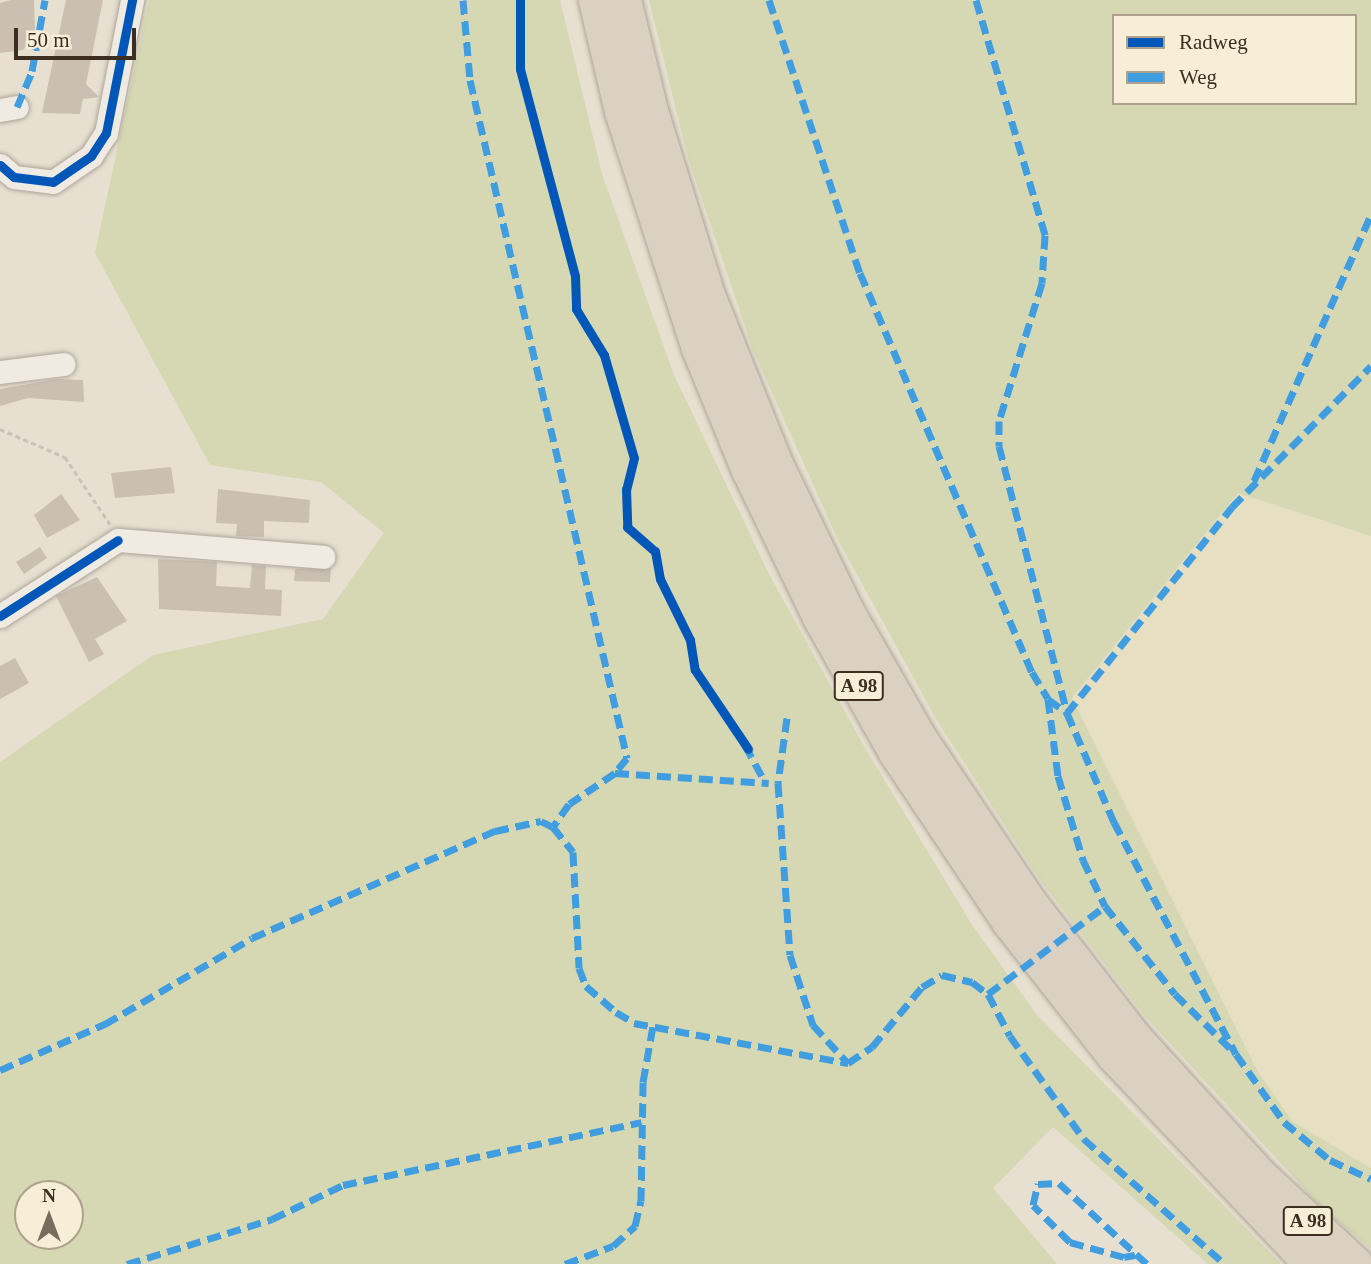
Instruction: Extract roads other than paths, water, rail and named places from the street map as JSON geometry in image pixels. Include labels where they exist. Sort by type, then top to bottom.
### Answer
[{"type":"highway","name":"A 98","points":[[596,0],[622,111],[699,348],[749,470],[820,617],[896,752],[1009,921],[1115,1056],[1312,1264]]},
{"type":"highway","name":"A 98","points":[[623,0],[650,111],[707,295],[775,464],[847,613],[918,737],[1030,904],[1133,1037],[1261,1178],[1355,1264]]},
{"type":"street","points":[[0,165],[15,177],[53,182],[91,156],[106,133],[132,0]]},
{"type":"street","points":[[0,372],[64,364]]},
{"type":"street","points":[[0,616],[118,540],[323,557]]}]
